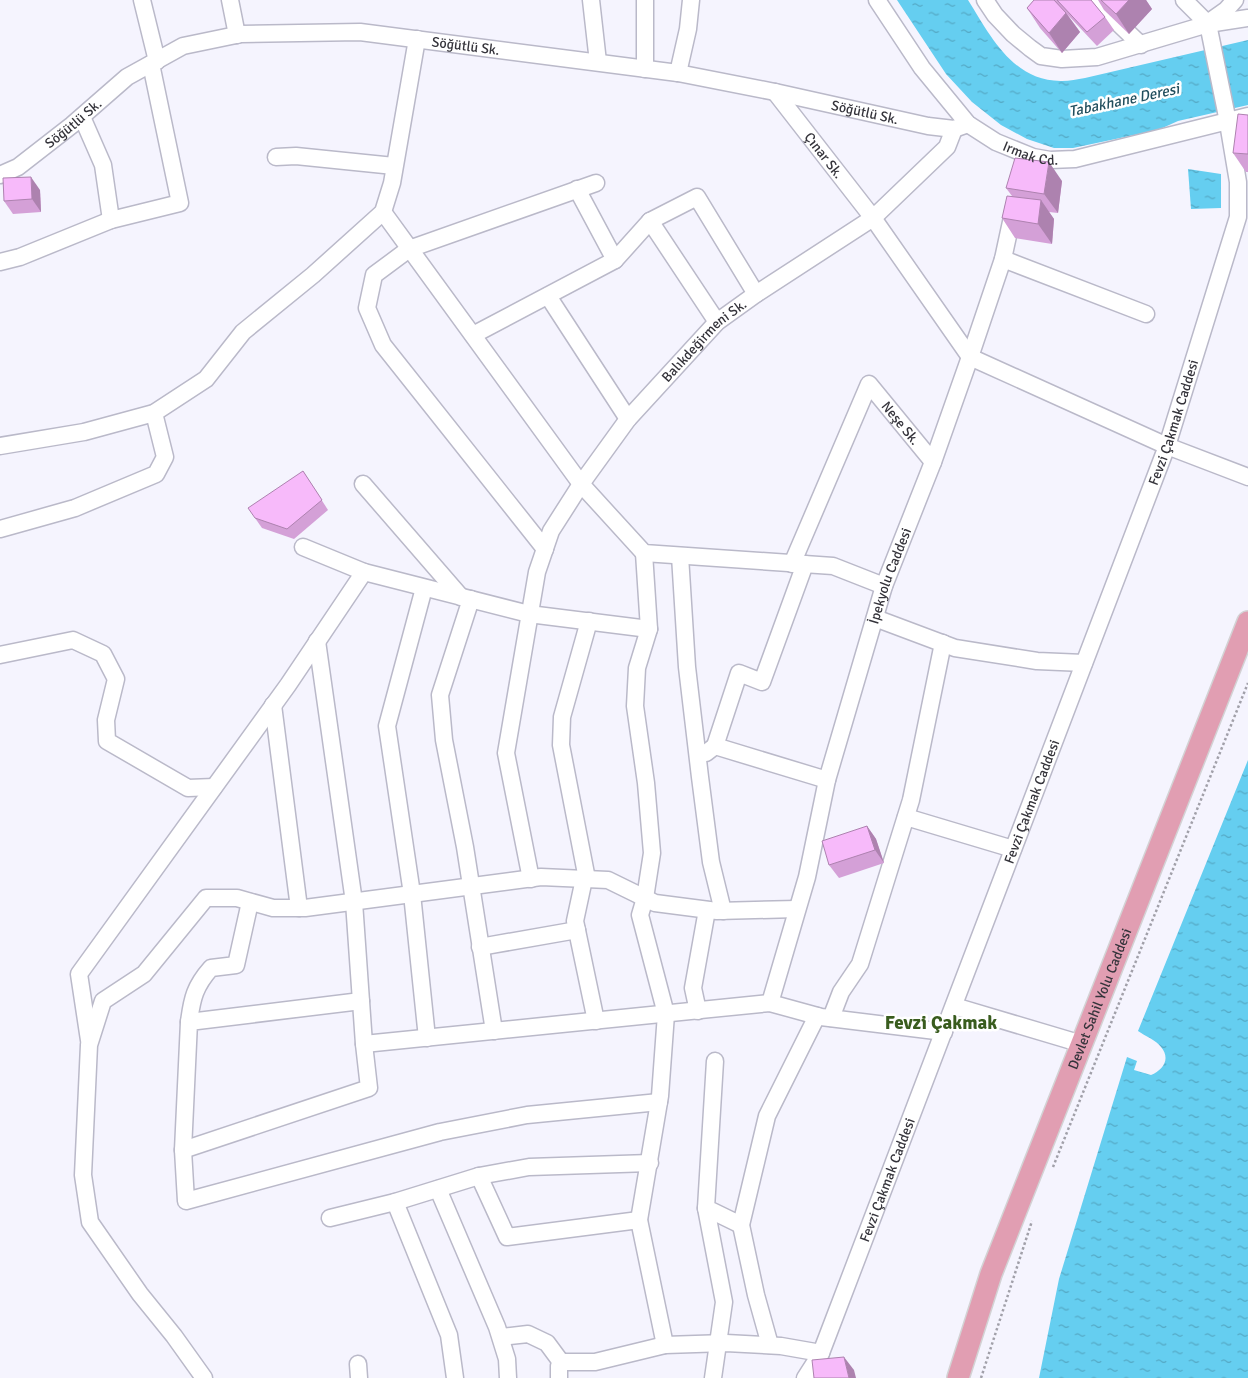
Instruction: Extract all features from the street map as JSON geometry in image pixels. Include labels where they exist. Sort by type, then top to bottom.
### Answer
[{"type":"main road","name":"Devlet Sahil Yolu Caddesi","points":[[958,1378],[991,1274],[1248,622]]},
{"type":"main road","name":"Devlet Sahil Yolu Caddesi","points":[[972,1378],[1029,1204],[1248,649]]},
{"type":"street","points":[[0,262],[20,257],[111,220],[180,203],[142,0]]},
{"type":"street","points":[[230,0],[237,35]]},
{"type":"street","points":[[591,0],[598,62]]},
{"type":"street","points":[[645,0],[645,69]]},
{"type":"street","points":[[678,73],[688,28],[691,0]]},
{"type":"street","name":"Irmak Cd.","points":[[876,0],[961,126],[1033,157],[1050,160],[1075,159],[1226,116],[1248,116]]},
{"type":"street","points":[[985,0],[995,15],[1013,34],[1041,56],[1062,59],[1097,57],[1141,45],[1209,31],[1248,18]]},
{"type":"street","points":[[1094,0],[1141,45]]},
{"type":"street","points":[[1184,0],[1209,31]]},
{"type":"street","points":[[1209,31],[1234,0]]},
{"type":"street","name":"Fevzi Çakmak Caddesi","points":[[805,1378],[821,1353],[1167,446],[1243,219],[1238,182],[1209,31]]},
{"type":"street","name":"Söğütlü Sk.","points":[[0,175],[18,167],[82,117],[127,78],[154,62],[183,46],[237,35],[360,32],[417,39],[678,73],[775,92],[928,126],[961,126]]},
{"type":"street","points":[[0,446],[84,432],[154,413],[206,379],[243,332],[313,275],[383,212],[394,166],[417,39]]},
{"type":"street","name":"Çınar Sk.","points":[[775,92],[873,218],[970,357]]},
{"type":"street","points":[[82,117],[104,165],[111,220]]},
{"type":"street","name":"Balıkdeğirmeni Sk.","points":[[531,879],[506,753],[537,572],[551,531],[581,484],[628,420],[717,322],[756,294],[873,218],[947,147],[961,126]]},
{"type":"street","points":[[1022,174],[1026,154]]},
{"type":"street","points":[[276,157],[296,156],[394,166]]},
{"type":"street","points":[[545,549],[383,345],[368,308],[374,275],[410,249],[596,183]]},
{"type":"street","points":[[577,189],[615,260]]},
{"type":"street","name":"İpekyolu Caddesi","points":[[770,1003],[806,876],[827,780],[884,586],[933,462],[970,357],[1003,259],[1017,192]]},
{"type":"street","points":[[473,335],[615,260],[650,221],[697,197],[756,294]]},
{"type":"street","points":[[383,212],[581,484],[644,554],[649,629],[637,668],[635,706],[646,783],[652,853],[645,898],[640,915],[666,1014],[659,1102],[639,1220],[665,1345]]},
{"type":"street","points":[[650,221],[717,322]]},
{"type":"street","points":[[1003,259],[1146,314]]},
{"type":"street","points":[[548,296],[628,420]]},
{"type":"street","points":[[970,357],[1167,446],[1248,477]]},
{"type":"street","name":"Neşe Sk.","points":[[798,564],[869,384],[933,462]]},
{"type":"street","points":[[0,529],[75,508],[156,474],[165,457],[154,413]]},
{"type":"street","points":[[363,484],[466,598]]},
{"type":"street","points":[[303,547],[364,572],[529,614],[649,629]]},
{"type":"street","points":[[644,554],[833,566],[884,586]]},
{"type":"street","points":[[680,556],[687,667],[698,759],[711,862],[724,911]]},
{"type":"street","points":[[698,759],[715,746],[739,673],[762,682],[798,564]]},
{"type":"street","points":[[204,1378],[174,1336],[140,1294],[90,1222],[84,1175],[89,1045],[79,974],[273,705],[364,572]]},
{"type":"street","points":[[424,588],[387,726],[412,894],[427,1038]]},
{"type":"street","points":[[466,598],[440,695],[444,740],[465,847],[494,1031]]},
{"type":"street","points":[[875,618],[955,648],[1038,661],[1084,663]]},
{"type":"street","points":[[588,622],[562,717],[561,745],[585,879],[575,921],[596,1021]]},
{"type":"street","points":[[0,655],[73,640],[103,654],[116,679],[106,720],[108,741],[188,788],[214,787]]},
{"type":"street","points":[[183,1150],[369,1088],[354,902],[317,641]]},
{"type":"street","points":[[770,1345],[756,1295],[741,1225],[767,1116],[824,1017],[860,964],[911,800],[943,643]]},
{"type":"street","points":[[273,705],[299,908]]},
{"type":"street","points":[[715,746],[827,780]]},
{"type":"street","points":[[906,817],[1013,849]]},
{"type":"street","points":[[89,1045],[103,1001],[144,974],[206,898],[237,898],[273,908],[299,908],[541,877],[608,880],[655,903],[707,910],[797,910]]},
{"type":"street","points":[[250,902],[236,965],[211,968],[199,982],[192,1000],[189,1022],[183,1150],[186,1201],[440,1132],[527,1115],[659,1102]]},
{"type":"street","points":[[698,1011],[693,988],[707,910]]},
{"type":"street","points":[[480,947],[577,930]]},
{"type":"street","points":[[189,1022],[361,1001]]},
{"type":"street","points":[[364,1044],[770,1003],[824,1017],[944,1032]]},
{"type":"street","points":[[954,1006],[1082,1044]]},
{"type":"street","points":[[713,1378],[724,1302],[706,1208],[715,1061]]},
{"type":"street","points":[[330,1218],[395,1202],[479,1176],[529,1167],[650,1163]]},
{"type":"street","points":[[479,1176],[507,1237],[639,1220]]},
{"type":"street","points":[[438,1189],[501,1337],[507,1359],[508,1378]]},
{"type":"street","points":[[395,1202],[449,1335],[455,1378]]},
{"type":"street","points":[[706,1208],[741,1225]]},
{"type":"street","points":[[501,1337],[528,1334],[547,1343],[560,1370],[665,1345],[719,1343],[770,1345],[821,1353]]},
{"type":"path","points":[[1050,1174],[1248,683]]},
{"type":"path","points":[[981,1378],[1032,1219]]},
{"type":"water","name":"Tabakhane Deresi","points":[[897,0],[968,0],[985,28],[1005,54],[1030,74],[1045,79],[1065,81],[1085,78],[1248,40],[1248,105],[1178,121],[1158,130],[1073,148],[1054,148],[1027,139],[1001,125],[972,102],[946,74]]},
{"type":"water","points":[[1188,169],[1221,174],[1221,208],[1191,209]]},
{"type":"water","points":[[1248,760],[1248,1378],[1039,1378],[1059,1279],[1127,1057],[1137,1061],[1134,1070],[1151,1075],[1164,1064],[1165,1056],[1161,1047],[1138,1031]]},
{"type":"building","points":[[1034,0],[1054,0],[1066,13],[1049,33],[1027,8]]},
{"type":"building","points":[[1057,0],[1091,0],[1105,17],[1087,32]]},
{"type":"building","points":[[1101,0],[1129,0],[1116,14]]},
{"type":"building","points":[[1238,114],[1248,115],[1248,154],[1233,153]]},
{"type":"building","points":[[1015,158],[1049,162],[1044,194],[1006,188]]},
{"type":"building","points":[[31,177],[32,199],[4,201],[3,178]]},
{"type":"building","points":[[1007,196],[1041,200],[1038,224],[1002,218]]},
{"type":"building","points":[[303,471],[322,500],[287,529],[255,518],[248,508]]},
{"type":"building","points":[[867,826],[875,850],[829,865],[822,841]]},
{"type":"building","points":[[844,1357],[849,1378],[814,1378],[812,1360]]},
{"type":"district","name":"Fevzi Çakmak","points":[[941,1023]]}]
